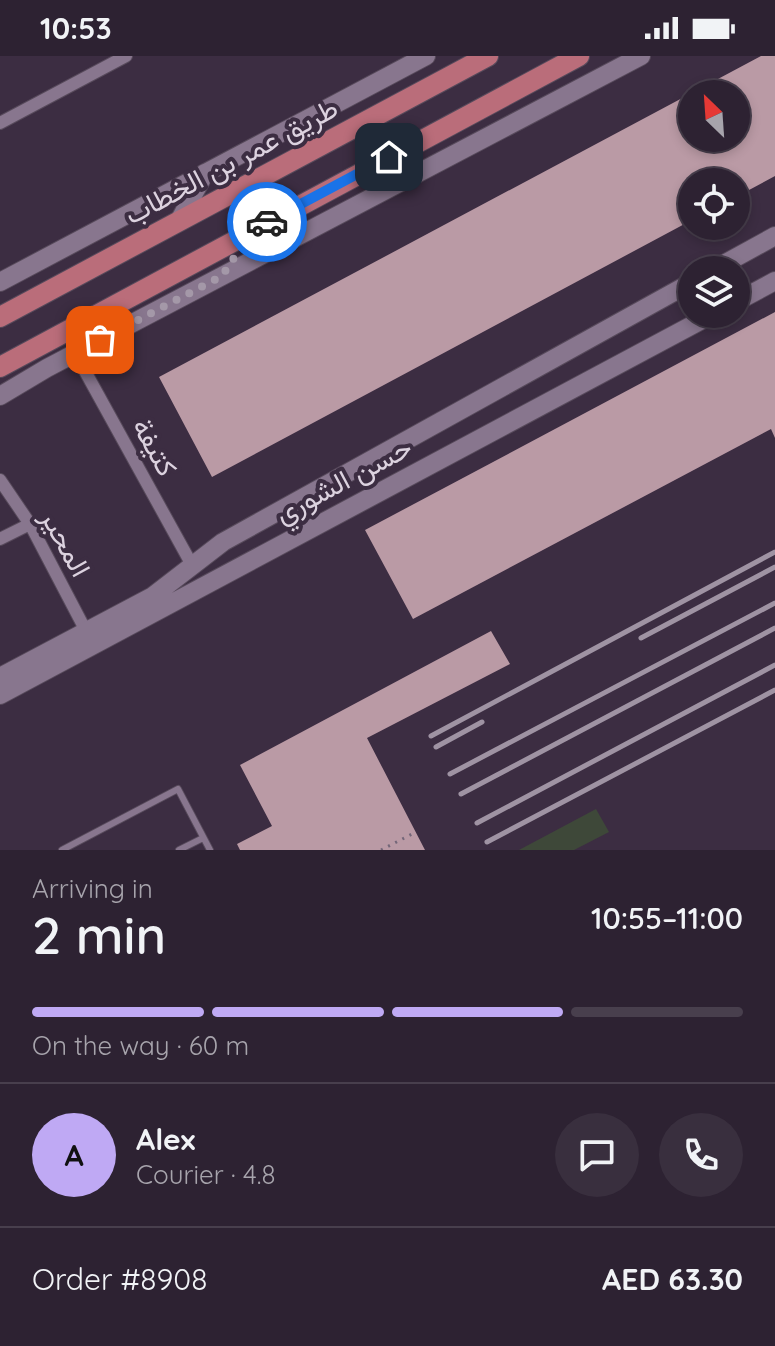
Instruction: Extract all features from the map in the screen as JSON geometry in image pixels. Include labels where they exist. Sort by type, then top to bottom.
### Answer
[{"type":"main road","name":"طريق عمر بن الخطاب","points":[[0,317],[488,56]]},
{"type":"main road","points":[[0,367],[579,56]]},
{"type":"street","points":[[0,123],[126,56]]},
{"type":"street","points":[[0,282],[426,56]]},
{"type":"street","points":[[0,396],[75,353],[641,56]]},
{"type":"street","points":[[179,221],[205,173]]},
{"type":"street","points":[[222,276],[253,229]]},
{"type":"street","points":[[739,256],[775,236]]},
{"type":"street","points":[[750,294],[775,281]]},
{"type":"street","name":"حسن الشوري","points":[[0,677],[153,596],[223,542],[678,290]]},
{"type":"street","name":"حسن الشوري","points":[[0,695],[687,328]]},
{"type":"street","name":"كتيفة","points":[[75,353],[192,565]]},
{"type":"street","name":"المحير","points":[[0,480],[30,524],[86,631]]},
{"type":"street","points":[[0,539],[30,524]]},
{"type":"lane","points":[[62,850],[178,789],[210,850]]},
{"type":"lane","points":[[179,850],[203,838]]},
{"type":"path","points":[[381,850],[416,832]]},
{"type":"green space","points":[[596,809],[609,832],[574,850],[519,850]]},
{"type":"building","points":[[761,56],[775,56],[775,176],[750,189],[750,168],[678,168],[678,227],[212,477],[159,377],[678,100],[678,152],[750,152],[750,80],[716,80]]},
{"type":"building","points":[[775,312],[775,438],[771,429],[413,619],[365,530]]},
{"type":"building","points":[[491,631],[510,664],[367,738],[425,850],[240,850],[237,844],[272,826],[240,765]]},
{"type":"railway","points":[[431,736],[775,552]]},
{"type":"railway","points":[[641,638],[775,567]]},
{"type":"railway","points":[[450,774],[775,603]]},
{"type":"railway","points":[[461,794],[775,628]]},
{"type":"railway","points":[[477,823],[775,665]]},
{"type":"railway","points":[[487,842],[775,690]]},
{"type":"railway","points":[[436,747],[482,722]]},
{"type":"way so far","points":[[100,340],[222,276],[253,229],[267,222]]},
{"type":"route","points":[[267,222],[389,157]]}]
